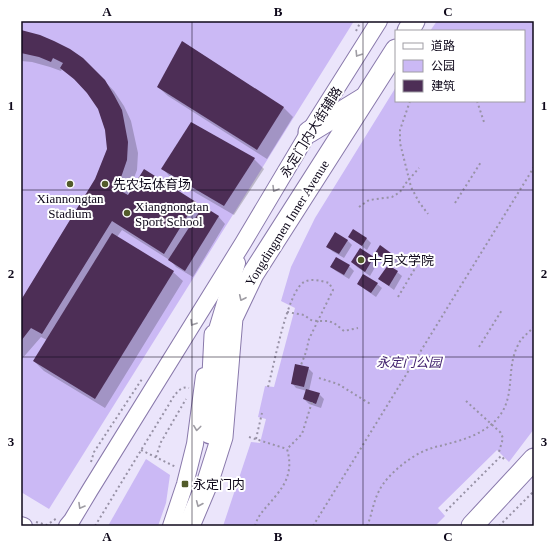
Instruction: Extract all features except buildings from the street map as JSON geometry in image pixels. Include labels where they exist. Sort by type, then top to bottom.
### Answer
[{"type":"main road","points":[[409,30],[414,21]]},
{"type":"main road","name":"Yongdingmen Inner Avenue","points":[[189,526],[208,481],[222,437],[232,318],[253,274],[395,52]]},
{"type":"main road","points":[[309,132],[367,97]]},
{"type":"main road","points":[[208,481],[215,335]]},
{"type":"main road","points":[[472,526],[511,486],[534,459]]},
{"type":"main road","points":[[511,486],[534,472]]},
{"type":"street","name":"永定门内大街辅路","points":[[243,243],[309,132],[379,21]]},
{"type":"street","points":[[171,526],[185,484],[195,444],[206,365],[243,243]]},
{"type":"street","points":[[67,526],[243,243]]},
{"type":"path","points":[[410,102],[400,130],[400,143],[411,187],[428,214]]},
{"type":"path","points":[[477,102],[484,122]]},
{"type":"path","points":[[455,203],[481,162]]},
{"type":"path","points":[[313,526],[534,166]]},
{"type":"path","points":[[359,207],[369,200],[392,197],[400,192],[409,178],[420,168]]},
{"type":"path","points":[[398,297],[420,260]]},
{"type":"path","points":[[268,387],[287,312],[298,288],[305,281],[317,280],[329,283],[333,290],[309,338],[301,365]]},
{"type":"path","points":[[479,347],[502,310]]},
{"type":"path","points":[[287,312],[304,315],[311,320],[328,321],[334,323],[344,331],[358,328]]},
{"type":"path","points":[[367,526],[379,490],[390,476],[404,464],[414,456],[432,448],[462,440],[475,434],[491,424],[503,412],[510,395],[513,361],[518,345],[534,327]]},
{"type":"path","points":[[319,378],[338,384],[372,405]]},
{"type":"path","points":[[95,526],[174,396],[179,390],[186,387],[202,392]]},
{"type":"path","points":[[156,457],[162,442],[186,399]]},
{"type":"path","points":[[466,401],[500,432],[503,438],[499,452]]},
{"type":"path","points":[[287,449],[302,434],[312,402]]},
{"type":"path","points":[[256,439],[262,413]]},
{"type":"path","points":[[248,437],[287,449]]},
{"type":"path","points":[[255,526],[261,512],[282,487],[288,474],[290,460],[287,449]]},
{"type":"path","points":[[141,450],[176,467]]},
{"type":"path","points":[[446,511],[501,456],[505,460]]},
{"type":"path","points":[[499,526],[534,491]]},
{"type":"green space","name":"Xiangnongtan Sport School","points":[[21,21],[354,21],[49,509],[21,492]]},
{"type":"green space","name":"永定门公园","points":[[437,21],[534,21],[534,429],[509,462],[497,450],[438,508],[445,516],[435,526],[223,526],[251,442],[260,443],[266,419],[258,417],[265,386],[274,387],[295,308],[281,301],[291,267],[315,218],[395,89],[395,102],[525,102],[525,30],[431,30]]},
{"type":"green space","points":[[146,459],[170,475],[166,503],[158,526],[108,526]]},
{"type":"place","name":"Xiannongtan Stadium","points":[[70,184]]},
{"type":"place","name":"先农坛体育场","points":[[105,184]]},
{"type":"place","name":"Xiangnongtan Sport School","points":[[127,213]]},
{"type":"place","name":"十月文学院","points":[[361,260]]},
{"type":"place","name":"永定门内","points":[[185,484]]}]
